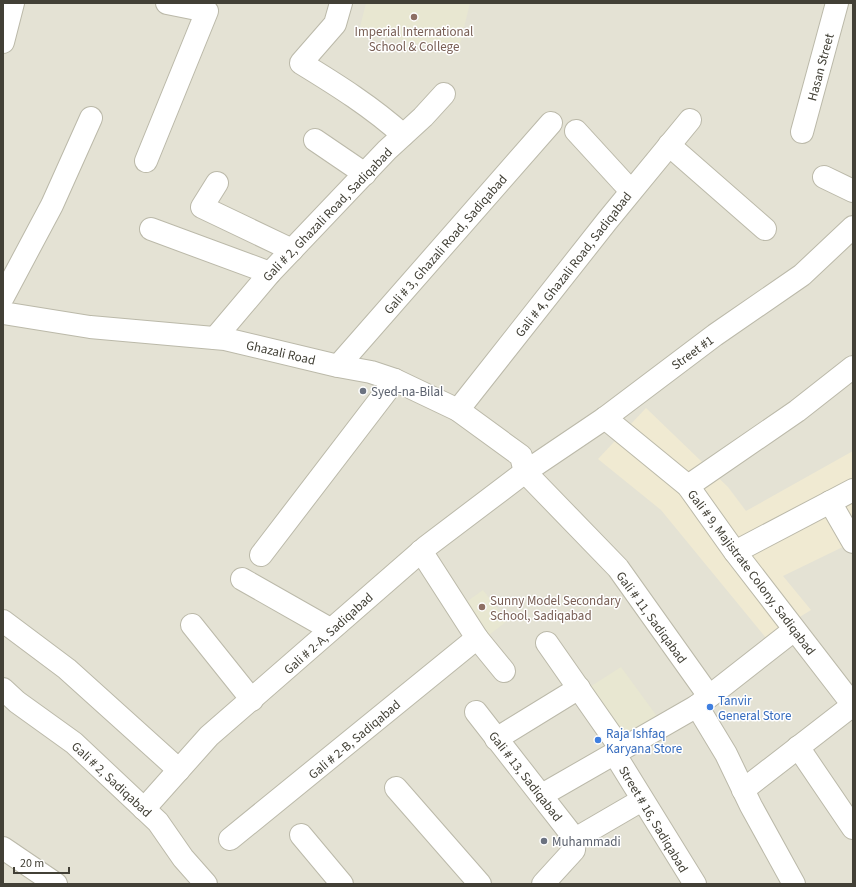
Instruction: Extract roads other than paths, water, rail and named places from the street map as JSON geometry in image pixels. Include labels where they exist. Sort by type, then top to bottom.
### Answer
[{"type":"street","points":[[3,42],[13,3]]},
{"type":"street","points":[[146,161],[207,11],[167,3]]},
{"type":"street","points":[[341,3],[335,24],[301,63],[349,92],[384,118],[403,135]]},
{"type":"street","name":"Hasan Street","points":[[802,132],[837,3]]},
{"type":"street","name":"Gali # 2, Ghazali Road, Sadiqabad","points":[[215,338],[270,273],[444,94]]},
{"type":"street","points":[[3,297],[52,205],[91,118]]},
{"type":"street","name":"Gali # 4, Ghazali Road, Sadiqabad","points":[[458,410],[631,191],[690,120]]},
{"type":"street","name":"Gali # 3, Ghazali Road, Sadiqabad","points":[[338,366],[551,123]]},
{"type":"street","points":[[576,131],[631,191]]},
{"type":"street","points":[[315,140],[365,174]]},
{"type":"street","points":[[669,145],[765,229]]},
{"type":"street","points":[[824,177],[853,191]]},
{"type":"street","points":[[217,183],[202,207],[292,250]]},
{"type":"street","name":"Street #1","points":[[525,472],[604,418],[715,336],[802,275],[853,227]]},
{"type":"street","points":[[151,229],[270,273]]},
{"type":"street","name":"Ghazali Road","points":[[3,313],[90,327],[225,339],[338,366],[371,372],[395,380],[458,410],[521,456],[525,472]]},
{"type":"street","points":[[688,486],[797,411],[853,367]]},
{"type":"street","points":[[261,555],[395,380]]},
{"type":"street","name":"Gali # 9, Majistrate Colony, Sadiqabad","points":[[604,418],[688,486],[794,630],[853,705]]},
{"type":"street","name":"Gali # 2-A, Sadiqabad","points":[[144,809],[209,736],[421,551],[525,472]]},
{"type":"street","name":"Gali # 11, Sadiqabad","points":[[525,472],[618,568],[703,701],[743,790],[794,884]]},
{"type":"street","points":[[736,552],[853,490]]},
{"type":"street","points":[[830,502],[853,542]]},
{"type":"street","points":[[421,551],[477,638],[504,671]]},
{"type":"street","points":[[242,579],[330,629]]},
{"type":"street","points":[[3,621],[67,669],[179,770]]},
{"type":"street","points":[[192,625],[252,700]]},
{"type":"street","points":[[542,795],[703,701],[794,630]]},
{"type":"street","name":"Gali # 2-B, Sadiqabad","points":[[230,839],[477,638]]},
{"type":"street","name":"Street # 16, Sadiqabad","points":[[548,643],[579,688],[618,751],[642,800],[694,884]]},
{"type":"street","points":[[496,739],[579,688]]},
{"type":"street","name":"Gali # 2, Sadiqabad","points":[[3,689],[17,702],[74,743],[158,822],[183,858],[206,884]]},
{"type":"street","points":[[743,790],[853,705]]},
{"type":"street","name":"Gali # 13, Sadiqabad","points":[[476,712],[575,839]]},
{"type":"street","points":[[798,747],[853,828]]},
{"type":"street","points":[[396,788],[480,884]]},
{"type":"street","points":[[555,879],[574,850],[575,839],[642,800]]},
{"type":"street","points":[[301,835],[342,884]]},
{"type":"street","points":[[3,848],[56,884]]},
{"type":"place","name":"Imperial International School & College","points":[[414,17]]},
{"type":"place","name":"Syed-na-Bilal","points":[[363,391]]},
{"type":"place","name":"Sunny Model Secondary School, Sadiqabad","points":[[482,607]]},
{"type":"place","name":"Tanvir General Store","points":[[710,707]]},
{"type":"place","name":"Raja Ishfaq Karyana Store","points":[[598,740]]},
{"type":"place","name":"Muhammadi","points":[[544,841]]}]
